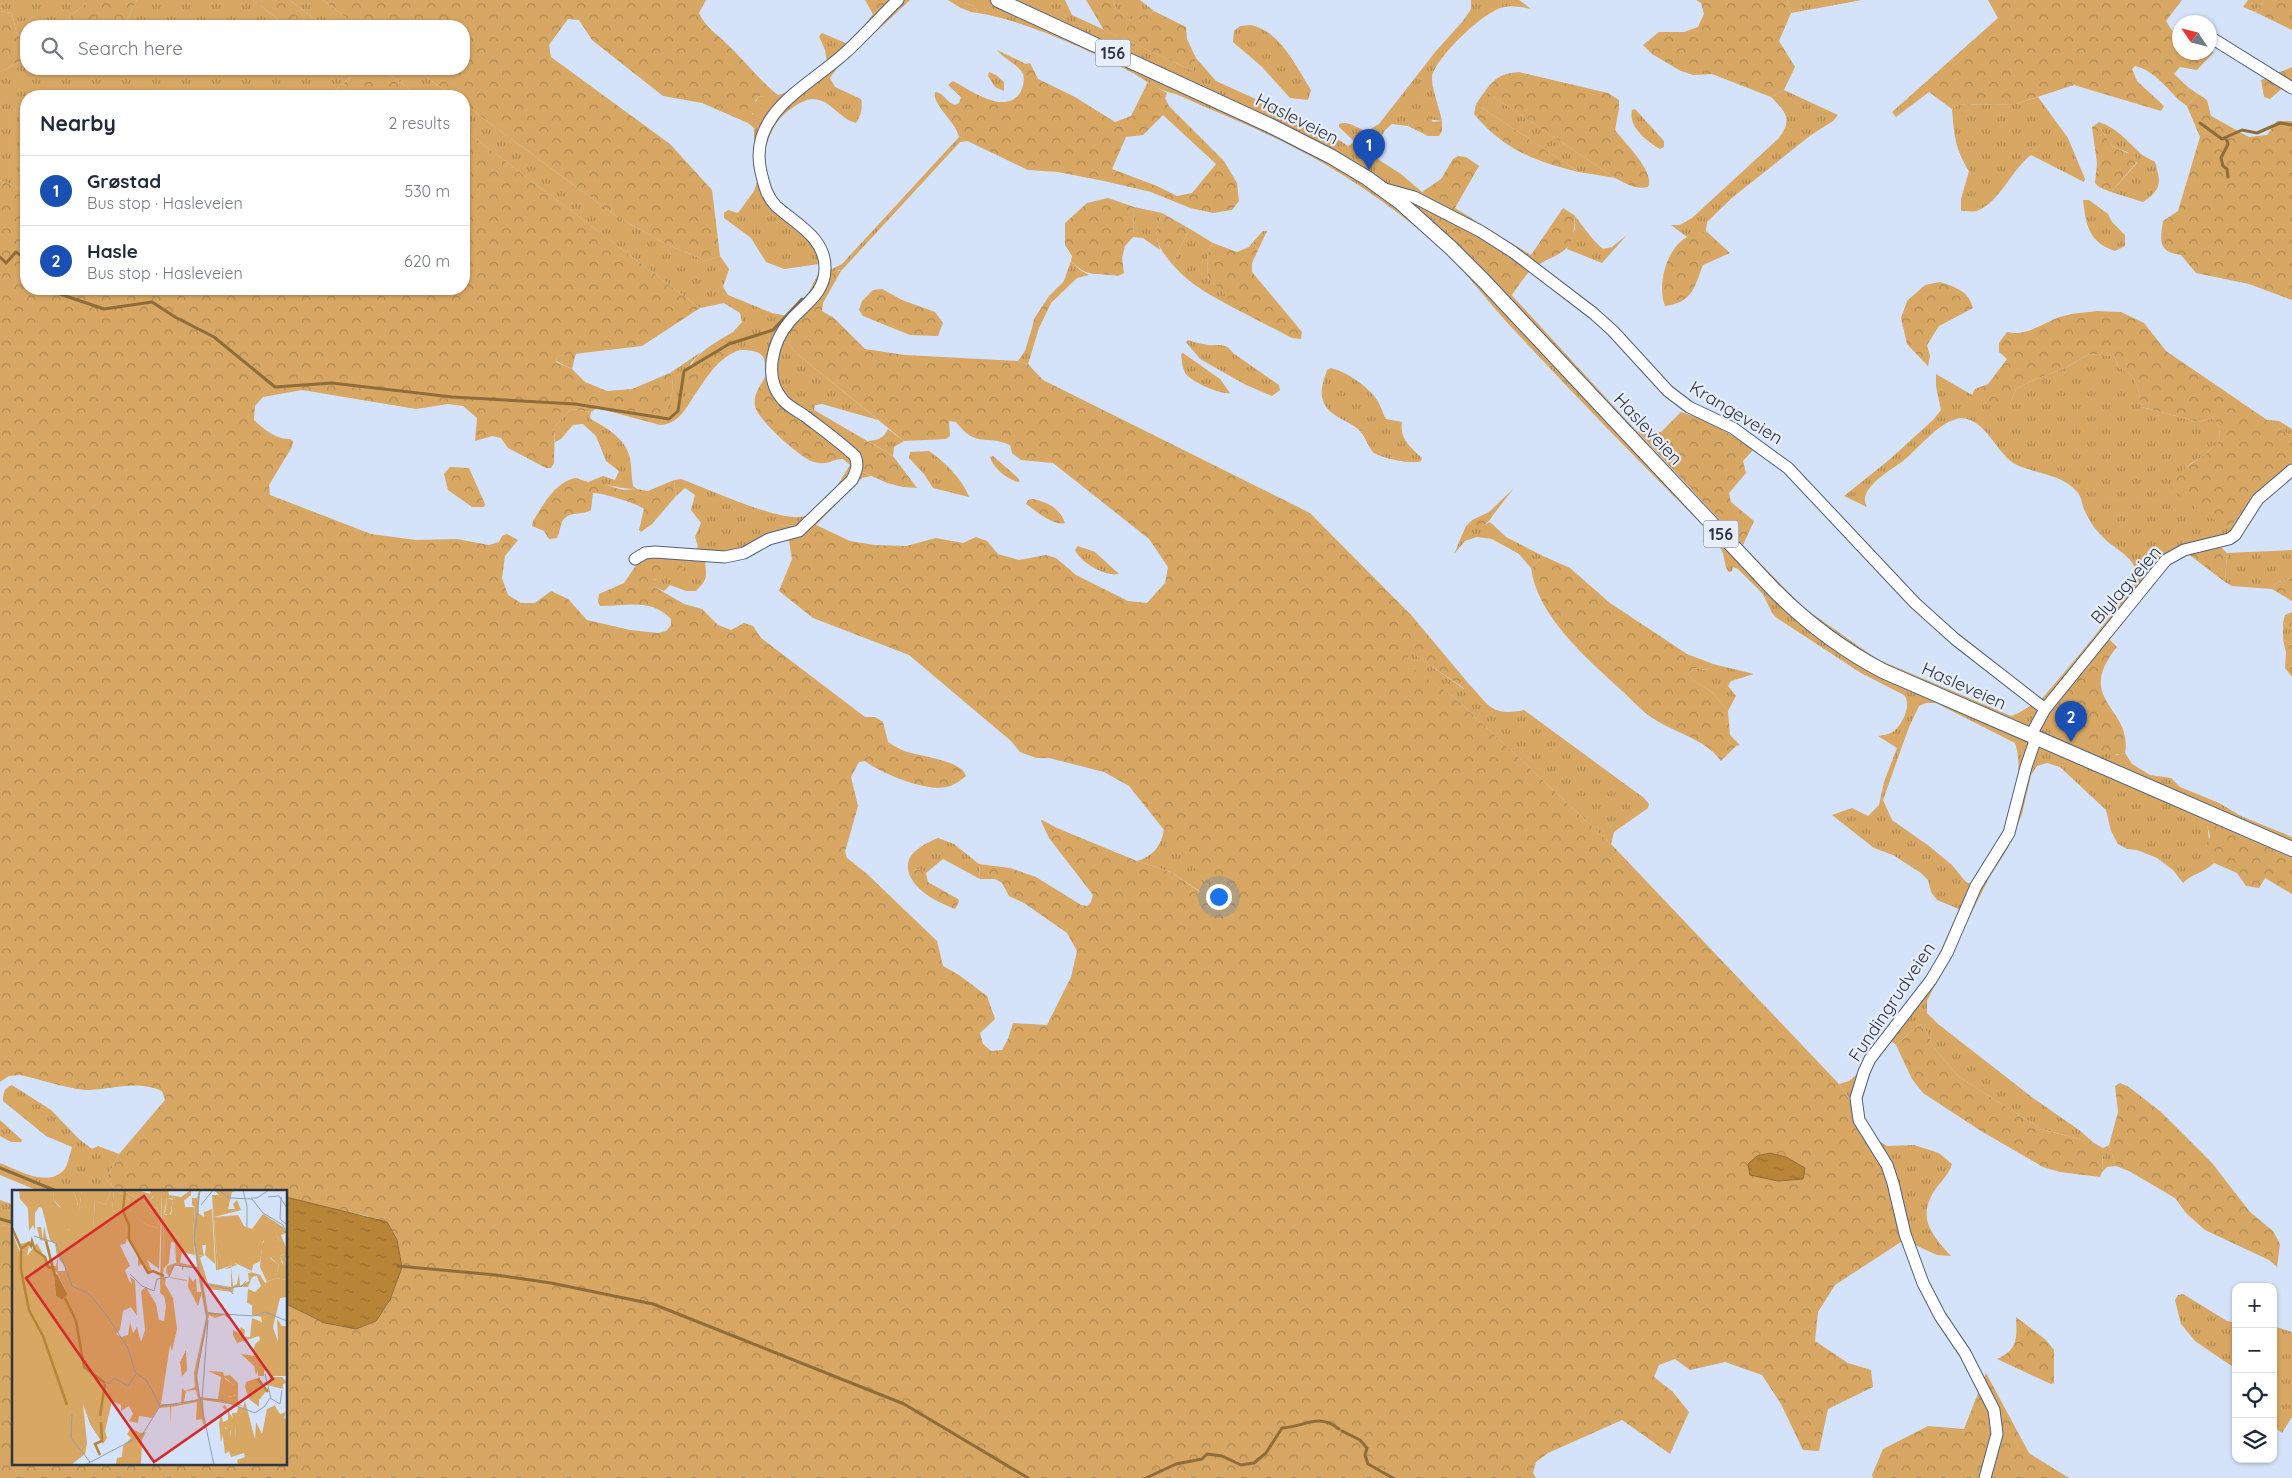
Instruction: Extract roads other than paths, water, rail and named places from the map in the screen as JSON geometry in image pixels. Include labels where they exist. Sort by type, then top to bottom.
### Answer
[{"type":"main road","name":"Hasleveien","points":[[998,0],[1284,132],[1332,157],[1381,188],[1418,216],[1451,248],[1774,590],[1806,621],[1840,647],[1883,670],[2292,849]]},
{"type":"street","points":[[635,558],[645,553],[655,552],[724,557],[744,553],[769,540],[799,531],[852,480],[856,472],[857,461],[855,456],[784,402],[773,381],[772,358],[777,343],[790,321],[809,303],[819,290],[825,268],[819,247],[810,233],[797,220],[776,205],[766,192],[759,154],[762,134],[771,117],[784,100],[847,52],[898,0]]},
{"type":"street","points":[[2217,42],[2292,88]]},
{"type":"street","name":"Krangeveien","points":[[1381,188],[1414,197],[1480,230],[1513,252],[1564,291],[1613,331],[1668,391],[1689,407],[1733,428],[1788,468],[1915,603],[1955,639],[2045,709]]},
{"type":"street","name":"Blylagveien","points":[[2034,736],[2045,709],[2166,560],[2184,550],[2229,540],[2235,535],[2258,499],[2292,470]]},
{"type":"street","name":"Fundingrudveien","points":[[1985,1478],[1997,1434],[1994,1410],[1965,1353],[1940,1316],[1923,1283],[1899,1212],[1893,1182],[1887,1165],[1859,1120],[1856,1098],[1870,1059],[1931,980],[1947,953],[1976,886],[2009,833],[2034,736]]},
{"type":"water","points":[[1770,1153],[1786,1157],[1805,1168],[1803,1179],[1778,1181],[1750,1175],[1748,1164],[1757,1156]]},
{"type":"water","points":[[288,1197],[387,1222],[397,1240],[402,1267],[390,1300],[376,1321],[356,1329],[325,1323],[288,1305]]},
{"type":"waterway","points":[[2200,123],[2222,139],[2242,130],[2257,133],[2280,123],[2292,125]]},
{"type":"waterway","points":[[2226,138],[2228,144],[2221,158],[2223,166],[2227,169],[2228,177]]},
{"type":"waterway","points":[[0,257],[6,263],[16,252],[20,255]]},
{"type":"waterway","points":[[63,295],[104,309],[152,302],[175,317],[214,337],[275,387],[332,383],[452,397],[575,404],[669,419],[678,411],[684,371],[729,344],[773,330],[802,299]]},
{"type":"waterway","points":[[0,1168],[54,1190]]},
{"type":"waterway","points":[[0,1219],[12,1222]]},
{"type":"waterway","points":[[398,1266],[496,1275],[551,1283],[653,1304],[904,1404],[1028,1478]]},
{"type":"waterway","points":[[1146,1478],[1176,1464],[1202,1459],[1207,1454],[1222,1456],[1241,1465],[1254,1463],[1266,1453],[1282,1428],[1318,1421],[1331,1424],[1339,1429]]},
{"type":"waterway","points":[[1342,1431],[1360,1440],[1367,1448],[1365,1455],[1368,1464],[1393,1478]]},
{"type":"place","name":"Grøstad","points":[[1369,170]]},
{"type":"place","name":"Hasle","points":[[2071,742]]}]
